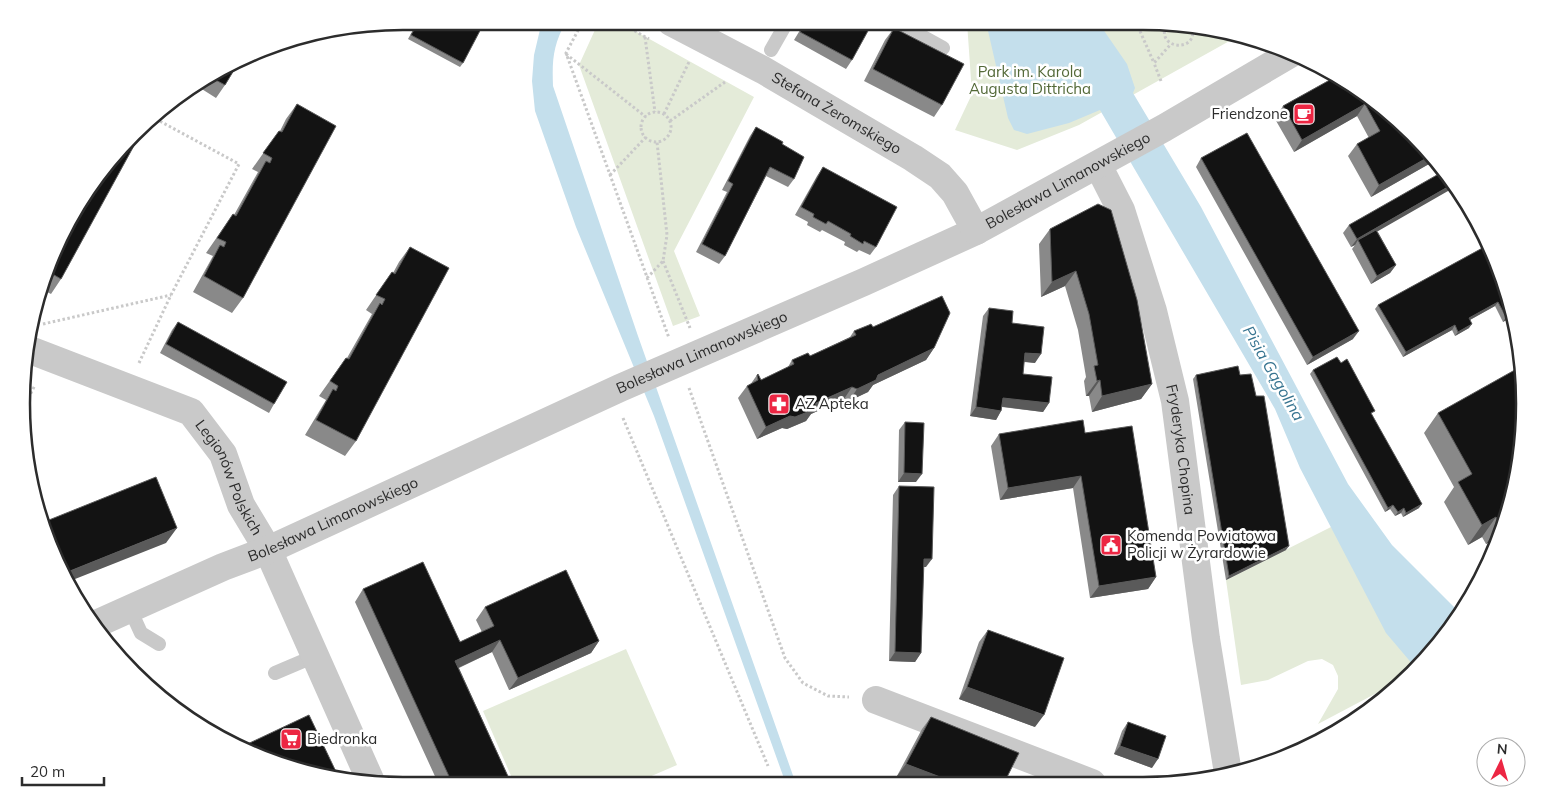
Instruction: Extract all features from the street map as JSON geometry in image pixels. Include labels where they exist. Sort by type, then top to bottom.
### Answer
[{"type":"street","name":"Stefana Żeromskiego","points":[[686,30],[771,74],[940,176],[955,193],[976,231]]},
{"type":"street","name":"Bolesława Limanowskiego","points":[[101,622],[223,567],[268,550],[620,388],[838,294],[976,231],[1164,128],[1284,58]]},
{"type":"street","name":"Fryderyka Chopina","points":[[1105,161],[1153,311],[1175,402],[1206,638],[1227,767]]},
{"type":"street","name":"Legionów Polskich","points":[[36,339],[191,412],[223,454],[241,505],[268,550],[368,775]]},
{"type":"street","points":[[876,700],[1076,777]]},
{"type":"lane","points":[[771,50],[782,30]]},
{"type":"lane","points":[[910,30],[943,48]]},
{"type":"lane","points":[[130,609],[141,633],[159,644]]},
{"type":"lane","points":[[275,673],[315,656]]},
{"type":"path","points":[[579,30],[566,53],[786,658],[803,683],[828,696],[876,700]]},
{"type":"path","points":[[1140,30],[1161,81]]},
{"type":"path","points":[[1164,31],[1168,41],[1180,46],[1189,42],[1193,33]]},
{"type":"path","points":[[645,37],[654,112]]},
{"type":"path","points":[[1154,63],[1172,44]]},
{"type":"path","points":[[566,53],[646,117]]},
{"type":"path","points":[[664,114],[689,61]]},
{"type":"path","points":[[670,121],[725,82]]},
{"type":"path","points":[[654,112],[664,114],[670,121],[671,131],[666,139],[657,142],[652,141],[642,131],[646,117],[654,112]]},
{"type":"path","points":[[135,372],[171,295],[239,164],[159,121]]},
{"type":"path","points":[[610,175],[646,137]]},
{"type":"path","points":[[657,142],[667,236],[663,262],[690,330]]},
{"type":"path","points":[[648,278],[663,262]]},
{"type":"path","points":[[36,337],[171,295]]},
{"type":"path","points":[[30,394],[35,384]]},
{"type":"path","points":[[622,415],[768,766]]},
{"type":"green space","points":[[595,30],[633,30],[754,97],[674,251],[700,316],[673,326],[579,65]]},
{"type":"green space","name":"Park im. Karola Augusta Dittricha","points":[[968,30],[1167,31],[1191,33],[1230,41],[1079,125],[1017,150],[955,130],[972,94]]},
{"type":"green space","points":[[1331,527],[1412,662],[1381,691],[1318,724],[1338,689],[1338,676],[1333,665],[1322,659],[1308,661],[1268,680],[1241,685],[1226,580]]},
{"type":"green space","points":[[626,649],[677,765],[649,777],[512,777],[483,711]]},
{"type":"water","points":[[540,30],[562,30],[554,53],[553,86],[638,336],[794,777],[783,777],[654,416],[576,227],[535,111],[532,81],[534,55]]},
{"type":"water","name":"Pisia Gągolina","points":[[988,30],[1104,30],[1127,64],[1135,88],[1133,93],[1201,207],[1348,484],[1392,545],[1455,608],[1439,631],[1411,663],[1386,633],[1300,468],[1275,409],[1100,110],[1069,123],[1027,134],[1014,130],[1008,118]]},
{"type":"building","points":[[414,30],[480,30],[463,63],[411,35]]},
{"type":"building","points":[[801,30],[868,30],[852,60],[800,32]]},
{"type":"building","points":[[893,30],[898,30],[964,64],[942,105],[873,69]]},
{"type":"building","points":[[233,72],[225,85],[216,80]]},
{"type":"building","points":[[1329,80],[1370,107],[1407,139],[1425,159],[1379,185],[1357,144],[1380,131],[1365,104],[1302,140],[1283,106]]},
{"type":"building","points":[[297,104],[336,126],[243,298],[204,276],[220,245],[224,247],[226,242],[217,238],[233,214],[236,216],[266,161],[270,163],[272,158],[263,153],[279,131],[282,132]]},
{"type":"building","points":[[756,127],[783,142],[782,144],[804,157],[794,179],[770,167],[725,256],[702,244],[733,184],[728,181]]},
{"type":"building","points":[[1247,133],[1359,331],[1313,357],[1201,158]]},
{"type":"building","points":[[135,143],[61,279],[53,274],[80,217],[107,176]]},
{"type":"building","points":[[823,167],[897,207],[876,247],[864,241],[863,244],[850,236],[851,234],[828,221],[826,224],[813,217],[814,214],[801,207]]},
{"type":"building","points":[[1438,175],[1447,187],[1357,239],[1349,225]]},
{"type":"building","points":[[1098,204],[1111,210],[1137,300],[1152,384],[1102,396],[1100,380],[1097,381],[1094,366],[1098,365],[1089,314],[1076,271],[1052,282],[1050,229]]},
{"type":"building","points":[[1376,230],[1396,265],[1377,276],[1358,240]]},
{"type":"building","points":[[410,247],[449,268],[356,441],[316,420],[333,389],[336,391],[338,386],[330,381],[346,358],[349,359],[380,303],[382,305],[385,299],[376,295],[392,272],[395,274]]},
{"type":"building","points":[[1482,248],[1496,283],[1505,315],[1498,302],[1469,318],[1472,324],[1458,332],[1455,325],[1406,352],[1378,305]]},
{"type":"building","points":[[942,296],[950,313],[934,348],[878,375],[876,380],[857,389],[852,387],[816,403],[815,409],[795,417],[790,416],[766,427],[747,386],[758,380],[758,374],[761,380],[794,364],[792,360],[808,353],[810,356],[856,335],[854,331],[871,324],[873,327]]},
{"type":"building","points":[[989,308],[1013,311],[1012,323],[1044,327],[1041,354],[1025,353],[1023,374],[1052,377],[1049,403],[1003,398],[1001,411],[976,407]]},
{"type":"building","points":[[178,322],[287,382],[274,404],[166,344]]},
{"type":"building","points":[[1337,357],[1341,363],[1347,359],[1375,411],[1371,413],[1422,504],[1406,513],[1404,508],[1398,512],[1393,505],[1388,508],[1313,370]]},
{"type":"building","points":[[1238,366],[1240,375],[1251,374],[1256,396],[1264,396],[1289,546],[1229,576],[1196,375]]},
{"type":"building","points":[[1514,370],[1516,404],[1513,452],[1509,476],[1497,519],[1496,517],[1482,525],[1458,482],[1472,474],[1438,413]]},
{"type":"building","name":"Komenda Powiatowa Policji w Żyrardowie","points":[[1083,420],[1085,433],[1132,426],[1156,577],[1099,586],[1081,476],[1008,488],[999,434]]},
{"type":"building","points":[[905,422],[924,423],[922,474],[904,473]]},
{"type":"building","points":[[156,477],[177,528],[70,571],[58,546],[49,520]]},
{"type":"building","points":[[899,486],[934,487],[932,559],[924,559],[921,653],[895,652]]},
{"type":"building","points":[[423,562],[460,642],[494,626],[485,607],[566,570],[599,641],[518,678],[500,640],[455,661],[508,777],[449,777],[363,589]]},
{"type":"building","points":[[988,630],[1064,658],[1044,715],[967,687]]},
{"type":"building","points":[[309,715],[336,771],[283,757],[249,743]]},
{"type":"building","points":[[931,717],[1019,753],[1007,777],[940,777],[906,764]]},
{"type":"building","points":[[1128,722],[1166,736],[1158,759],[1120,746]]},
{"type":"place","name":"Friendzone","points":[[1304,114]]},
{"type":"place","name":"AZ Apteka","points":[[779,404]]},
{"type":"place","name":"Komenda Powiatowa Policji w Żyrardowie","points":[[1111,545]]},
{"type":"place","name":"Biedronka","points":[[291,739]]}]
